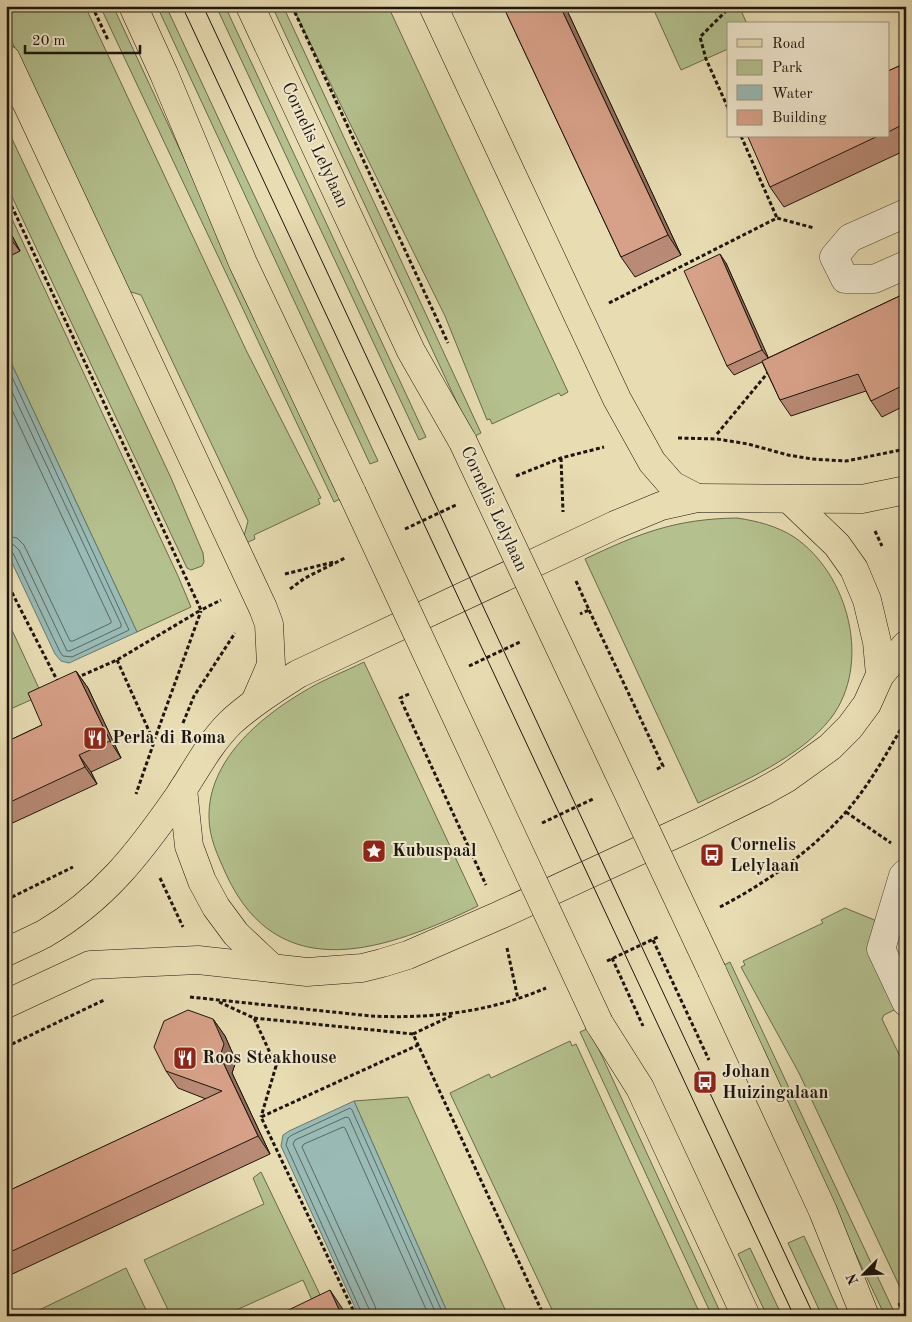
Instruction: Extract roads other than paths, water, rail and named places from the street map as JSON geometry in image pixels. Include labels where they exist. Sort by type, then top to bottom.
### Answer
[{"type":"main road","points":[[133,6],[164,74],[243,263],[599,1023],[640,1088],[746,1316]]},
{"type":"main road","name":"Cornelis Lelylaan","points":[[250,6],[411,351],[463,442],[712,971],[823,1211],[865,1316]]},
{"type":"main road","points":[[433,6],[617,399],[652,462],[672,485],[697,498]]},
{"type":"main road","points":[[6,59],[263,608],[268,624],[270,665],[255,702]]},
{"type":"main road","points":[[6,952],[44,934],[79,910],[112,882],[145,844],[207,750],[230,723],[255,702],[298,674],[615,524],[661,506],[697,498],[862,499],[906,490]]},
{"type":"main road","points":[[789,499],[837,545],[854,569],[867,600],[877,642],[880,675]]},
{"type":"main road","points":[[6,1004],[90,965],[198,960],[307,972],[362,968],[408,955],[500,915],[707,819],[788,778],[830,747],[850,727],[867,704],[880,675],[906,645]]},
{"type":"main road","points":[[183,789],[189,846],[202,881],[216,907],[236,934],[272,968]]},
{"type":"street","points":[[906,213],[850,238],[834,257],[845,279],[874,279],[906,265]]},
{"type":"street","points":[[902,861],[903,876],[881,949],[906,1002]]},
{"type":"water","points":[[6,352],[137,632],[69,663],[61,661],[55,654],[6,550]]},
{"type":"water","points":[[354,1101],[449,1316],[359,1316],[281,1146],[283,1135],[289,1131]]},
{"type":"tram line","points":[[182,6],[794,1316]]},
{"type":"tram line","points":[[203,6],[814,1316]]},
{"type":"place","name":"Perla di Roma","points":[[95,738]]},
{"type":"place","name":"Kubuspaal","points":[[374,851]]},
{"type":"place","name":"Cornelis Lelylaan","points":[[712,855]]},
{"type":"place","name":"Roos Steakhouse","points":[[185,1058]]},
{"type":"place","name":"Johan Huizingalaan","points":[[705,1082]]}]
